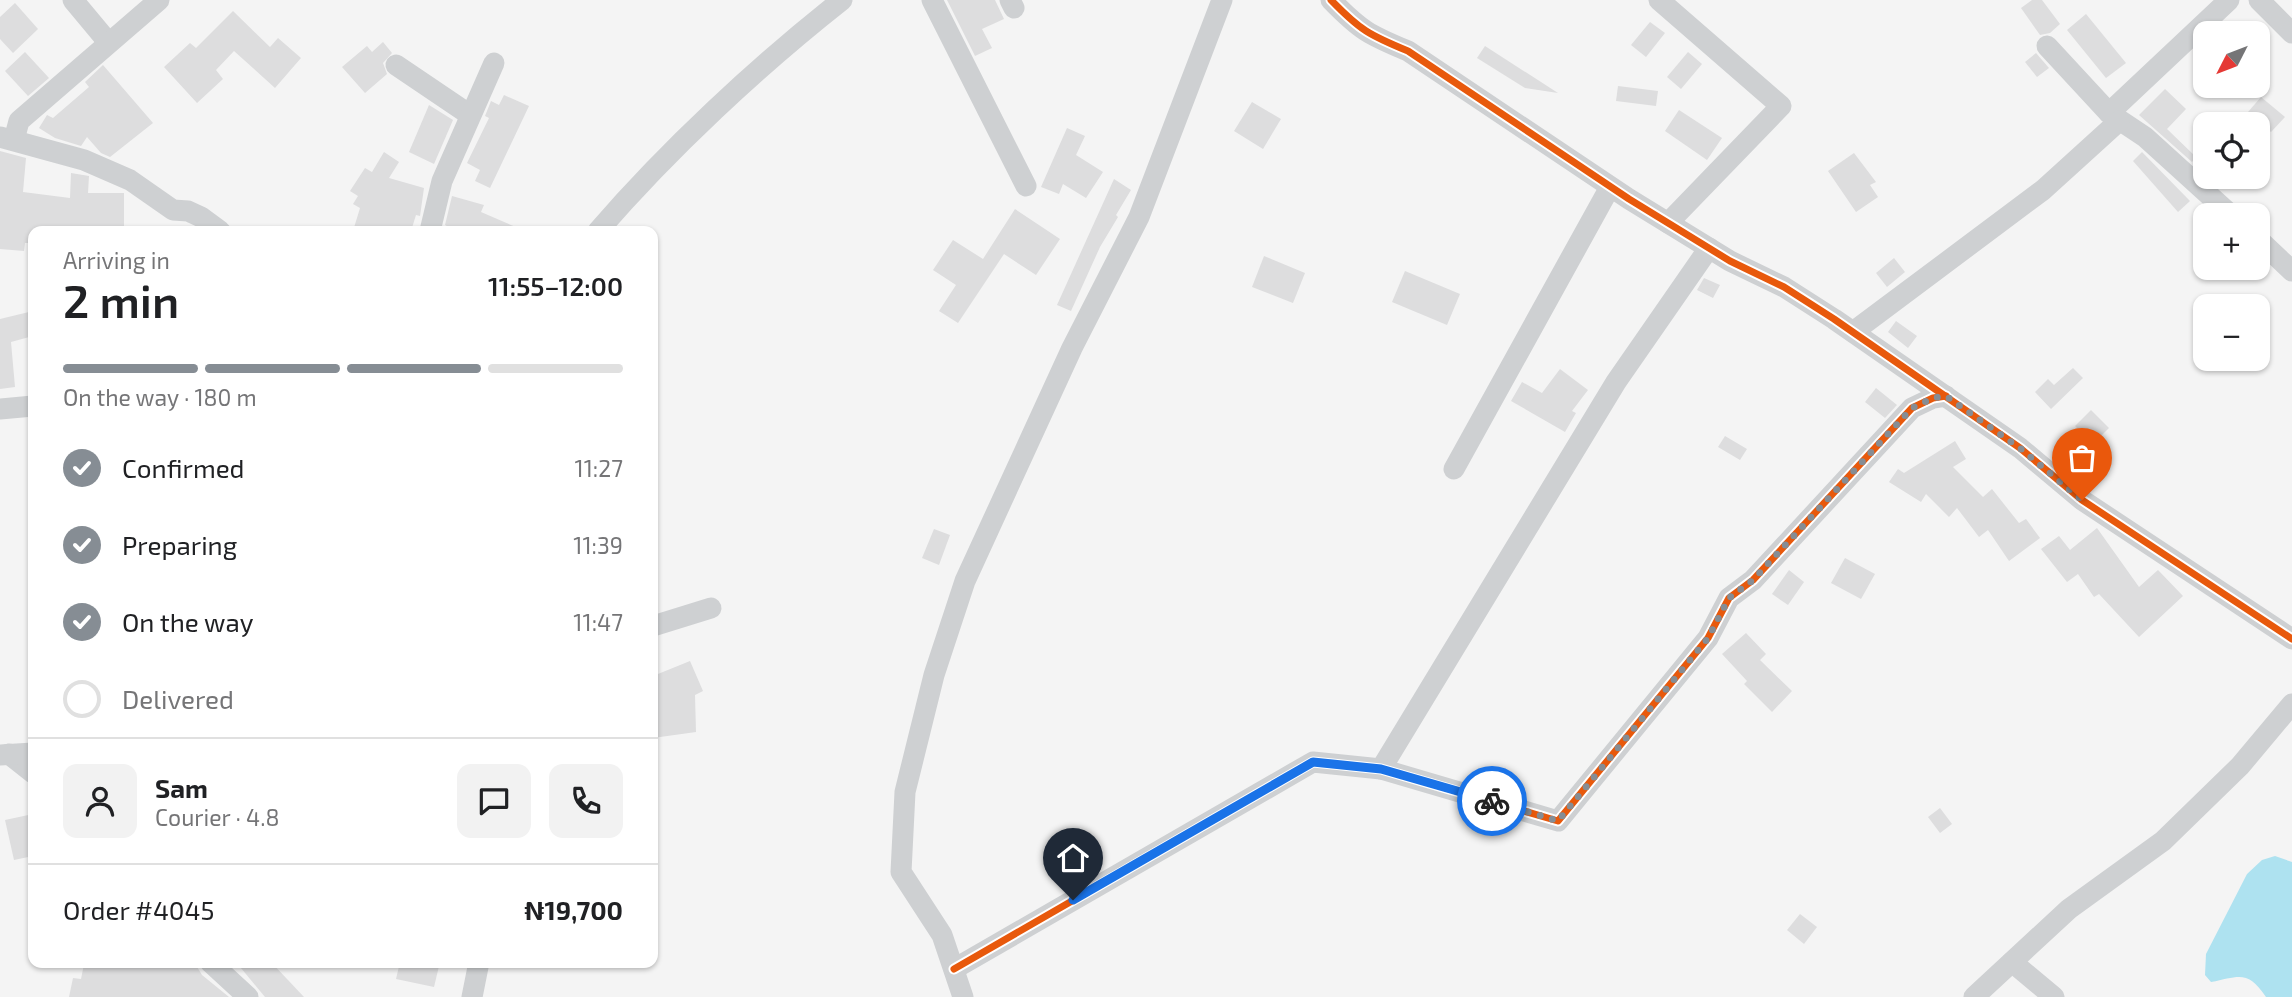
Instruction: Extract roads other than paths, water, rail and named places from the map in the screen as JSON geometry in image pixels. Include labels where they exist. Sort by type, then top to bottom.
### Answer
[{"type":"street","points":[[73,0],[108,42]]},
{"type":"street","points":[[159,0],[19,121],[7,139],[84,160],[130,180],[172,221],[188,211],[212,226]]},
{"type":"street","points":[[602,226],[635,188],[799,33],[842,0]]},
{"type":"street","points":[[932,0],[1027,186]]},
{"type":"street","points":[[963,997],[942,935],[901,872],[905,792],[921,720],[953,611],[965,582],[1072,348],[1139,217],[1222,0]]},
{"type":"street","points":[[1331,0],[1344,15],[1374,39],[1408,51],[1609,187],[1709,248],[1784,287],[1853,332],[2021,449],[2082,500],[2292,639]]},
{"type":"street","points":[[1659,0],[1781,106],[1668,223]]},
{"type":"street","points":[[1853,332],[2043,190],[2229,0]]},
{"type":"street","points":[[2259,0],[2292,33]]},
{"type":"street","points":[[2047,46],[2114,117],[2145,136],[2218,203]]},
{"type":"street","points":[[431,226],[442,181],[494,64]]},
{"type":"street","points":[[396,65],[470,115]]},
{"type":"street","points":[[1454,469],[1609,187]]},
{"type":"street","points":[[1381,769],[1616,382],[1709,248]]},
{"type":"street","points":[[2270,250],[2292,271]]},
{"type":"street","points":[[954,969],[1313,762],[1381,769],[1558,821],[1708,638],[1729,598],[1753,580],[1912,408],[1933,398],[1946,396]]},
{"type":"street","points":[[0,409],[28,406]]},
{"type":"street","points":[[658,624],[711,608]]},
{"type":"street","points":[[1974,997],[2069,909],[2163,842],[2208,801],[2292,704]]},
{"type":"street","points":[[5,754],[28,753]]},
{"type":"street","points":[[5,754],[28,770]]},
{"type":"street","points":[[2011,962],[2054,997]]},
{"type":"street","points":[[217,968],[248,997]]},
{"type":"street","points":[[472,997],[478,968]]},
{"type":"water","points":[[2275,856],[2292,862],[2292,997],[2266,997],[2254,982],[2243,977],[2211,982],[2205,975],[2206,954],[2247,874],[2262,860]]}]
